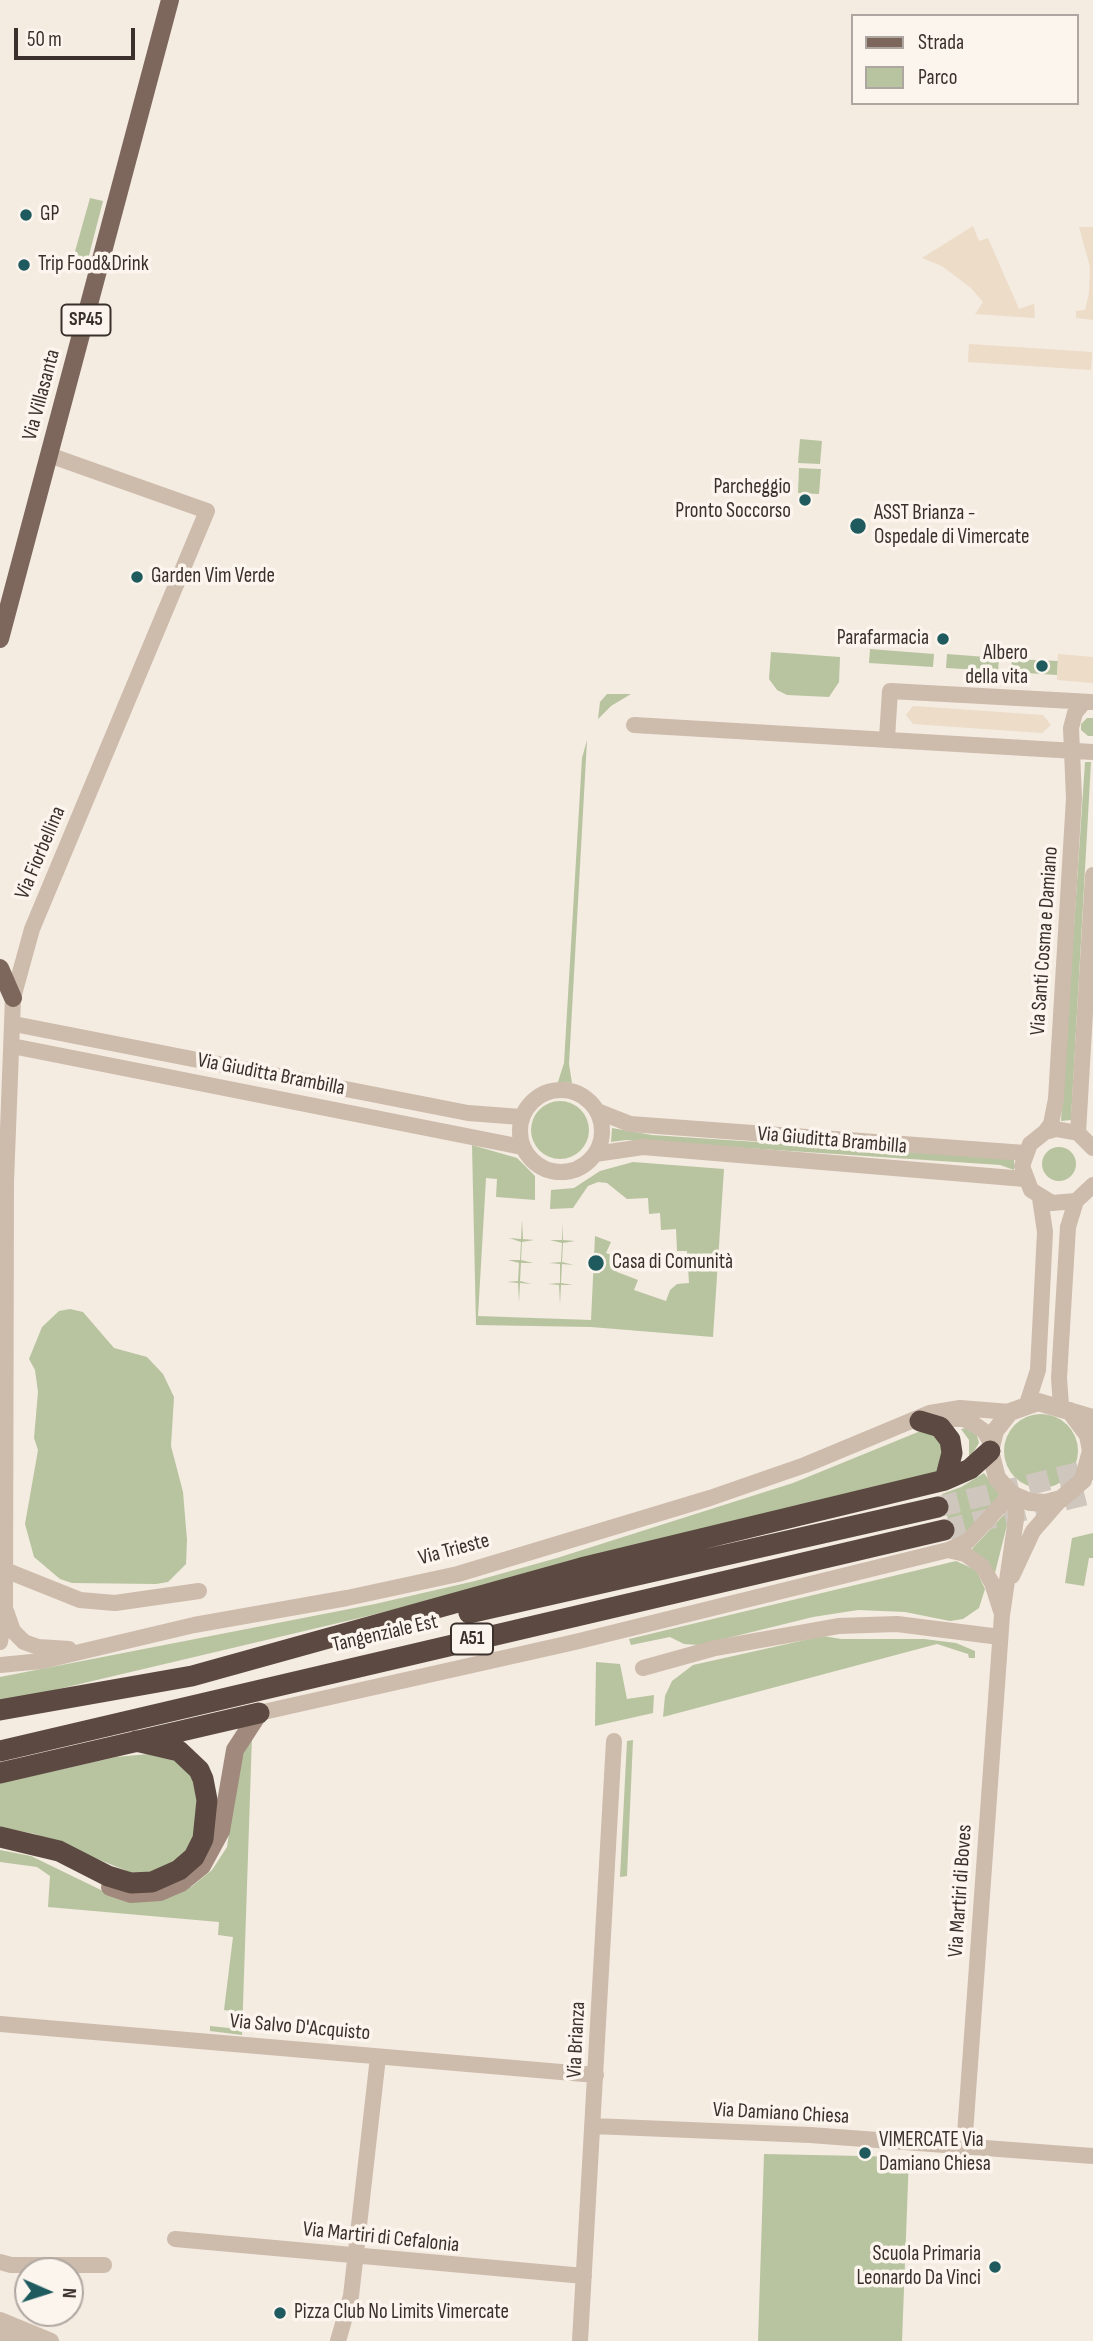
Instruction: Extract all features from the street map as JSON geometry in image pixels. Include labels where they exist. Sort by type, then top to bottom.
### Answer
[{"type":"highway","points":[[912,1422],[940,1427],[950,1440],[952,1453],[944,1480]]},
{"type":"highway","points":[[0,1710],[192,1676],[593,1564],[944,1480],[970,1469],[990,1447]]},
{"type":"highway","name":"Tangenziale Est","points":[[0,1724],[192,1676],[938,1507]]},
{"type":"highway","name":"Tangenziale Est","points":[[0,1751],[946,1540]]},
{"type":"highway","points":[[0,1773],[259,1713]]},
{"type":"highway","points":[[0,1837],[60,1851],[107,1876],[131,1883],[152,1882],[179,1870],[194,1857],[203,1839],[207,1800],[203,1779],[199,1770],[179,1751],[136,1741]]},
{"type":"main road","name":"Via Villasanta","points":[[0,639],[170,0]]},
{"type":"main road","points":[[0,968],[13,998]]},
{"type":"main road","points":[[0,980],[13,998]]},
{"type":"main road","points":[[0,1843],[54,1857],[100,1882],[131,1894],[170,1888],[196,1872],[215,1845],[222,1822],[232,1758],[259,1713]]},
{"type":"street","name":"Via Fiorbellina","points":[[0,1642],[5,1609],[6,1182],[13,998],[32,929],[206,511],[49,455]]},
{"type":"street","name":"Via Santi Cosma e Damiano","points":[[887,738],[890,691],[1089,702]]},
{"type":"street","name":"Via Santi Cosma e Damiano","points":[[1025,1153],[1036,1137],[1045,1132],[1051,1124],[1056,1099],[1074,798],[1072,719],[1089,702]]},
{"type":"street","points":[[634,725],[1093,752]]},
{"type":"street","name":"Via Santi Cosma e Damiano","points":[[1078,1133],[1093,875]]},
{"type":"street","name":"Via Giuditta Brambilla","points":[[14,1024],[468,1113],[521,1117],[534,1099],[556,1090],[582,1095],[597,1111],[630,1124],[1025,1153]]},
{"type":"street","name":"Via Giuditta Brambilla","points":[[12,1046],[522,1147],[529,1158],[551,1171],[576,1170],[595,1154],[643,1147],[1025,1179]]},
{"type":"street","points":[[595,1154],[602,1133],[597,1111]]},
{"type":"street","points":[[521,1117],[519,1132],[522,1147]]},
{"type":"street","points":[[1045,1132],[1056,1129],[1078,1133],[1093,1149]]},
{"type":"street","points":[[1025,1153],[1025,1179],[1040,1198],[1052,1203],[1076,1200]]},
{"type":"street","points":[[259,1713],[575,1642],[946,1540],[968,1541],[1014,1496],[1046,1503],[1060,1499],[1083,1480],[1091,1464],[1088,1435],[1065,1408],[1059,1378],[1068,1227],[1076,1200],[1093,1185]]},
{"type":"street","points":[[1027,1404],[1038,1370],[1045,1232],[1040,1198]]},
{"type":"street","name":"Via Trieste","points":[[0,1665],[43,1661],[194,1625],[347,1598],[458,1574],[709,1498],[805,1465],[930,1413],[960,1408],[1010,1412],[1027,1404],[1050,1403],[1093,1418]]},
{"type":"street","points":[[990,1447],[1001,1421],[1010,1412]]},
{"type":"street","name":"Via Trieste","points":[[912,1422],[964,1419],[984,1431],[997,1478],[1014,1496]]},
{"type":"street","name":"Via Martiri di Boves","points":[[964,2148],[1000,1637],[1008,1584],[1014,1496]]},
{"type":"street","name":"Via Martiri di Boves","points":[[1008,1584],[1033,1531],[1060,1499]]},
{"type":"street","name":"Via Martiri di Boves","points":[[946,1540],[982,1566],[992,1583],[1002,1615]]},
{"type":"street","points":[[5,1570],[80,1600],[114,1603],[199,1591]]},
{"type":"street","name":"Via Fiorbellina","points":[[5,1609],[13,1631],[24,1642],[38,1647],[88,1650]]},
{"type":"street","points":[[643,1668],[715,1648],[873,1622],[1000,1637]]},
{"type":"street","name":"Via Brianza","points":[[580,2341],[614,1741]]},
{"type":"street","name":"Via Salvo D'Acquisto","points":[[0,2024],[596,2076]]},
{"type":"street","points":[[338,2341],[349,2309],[378,2057]]},
{"type":"street","name":"Via Damiano Chiesa","points":[[593,2126],[810,2135],[1093,2156]]},
{"type":"street","name":"Via Martiri di Cefalonia","points":[[175,2239],[584,2276]]},
{"type":"street","points":[[0,2262],[11,2265],[104,2265]]},
{"type":"street","points":[[0,2309],[25,2336]]},
{"type":"street","points":[[0,2320],[25,2336]]},
{"type":"street","points":[[0,2337],[25,2336],[50,2341]]},
{"type":"green space","points":[[90,198],[103,201],[86,267],[83,268],[77,265],[74,255]]},
{"type":"green space","points":[[800,439],[822,441],[820,464],[798,463]]},
{"type":"green space","points":[[799,468],[821,469],[819,494],[798,493]]},
{"type":"green space","points":[[870,649],[934,654],[933,667],[869,663]]},
{"type":"green space","points":[[771,652],[840,657],[839,682],[829,697],[787,695],[777,690],[769,679]]},
{"type":"green space","points":[[947,654],[999,658],[998,671],[946,668]]},
{"type":"green space","points":[[1012,659],[1058,661],[1057,675],[1011,672]]},
{"type":"green space","points":[[607,694],[631,694],[611,706],[598,719],[600,702]]},
{"type":"green space","points":[[1087,718],[1093,718],[1093,736],[1088,736],[1081,730],[1081,724]]},
{"type":"green space","points":[[587,740],[569,1064],[572,1083],[558,1082],[564,1063],[582,758]]},
{"type":"green space","points":[[1085,762],[1091,762],[1071,1120],[1061,1121]]},
{"type":"green space","points":[[560,1101],[571,1103],[584,1114],[589,1130],[587,1141],[576,1154],[560,1159],[549,1157],[536,1146],[531,1130],[533,1119],[544,1106]]},
{"type":"green space","points":[[612,1128],[652,1135],[1014,1159],[1014,1170],[1000,1165],[626,1140],[611,1142]]},
{"type":"green space","points":[[472,1145],[517,1158],[535,1176],[535,1200],[496,1197],[497,1179],[486,1178],[478,1316],[591,1320],[595,1236],[611,1242],[606,1253],[622,1259],[617,1272],[638,1280],[634,1290],[666,1301],[670,1290],[677,1284],[689,1283],[687,1251],[677,1251],[676,1229],[661,1230],[660,1213],[649,1214],[648,1198],[627,1199],[607,1183],[598,1182],[588,1186],[573,1208],[550,1209],[551,1190],[574,1188],[600,1171],[633,1162],[724,1169],[713,1337],[591,1327],[476,1325]]},
{"type":"green space","points":[[1059,1147],[1071,1152],[1076,1164],[1071,1176],[1059,1181],[1047,1176],[1042,1164],[1047,1152]]},
{"type":"green space","points":[[522,1220],[523,1239],[534,1240],[522,1242],[521,1260],[533,1263],[521,1263],[520,1281],[532,1284],[520,1283],[519,1302],[518,1283],[507,1282],[518,1281],[519,1263],[508,1260],[520,1260],[521,1242],[509,1238],[521,1239]]},
{"type":"green space","points":[[563,1222],[563,1240],[575,1241],[563,1243],[562,1262],[574,1265],[562,1264],[561,1283],[573,1285],[561,1285],[560,1304],[559,1285],[548,1284],[560,1283],[560,1264],[549,1263],[561,1262],[562,1243],[550,1240],[562,1240]]},
{"type":"green space","points":[[70,1309],[83,1312],[114,1348],[147,1357],[163,1374],[174,1397],[171,1446],[183,1492],[187,1540],[186,1564],[168,1582],[72,1583],[60,1579],[34,1557],[25,1524],[38,1450],[34,1438],[38,1392],[35,1370],[29,1359],[42,1327],[59,1311]]},
{"type":"green space","points":[[1041,1414],[1055,1417],[1067,1425],[1075,1437],[1078,1451],[1075,1465],[1067,1477],[1055,1485],[1041,1488],[1027,1485],[1015,1477],[1007,1465],[1004,1451],[1007,1437],[1015,1425],[1027,1417]]},
{"type":"green space","points":[[966,1428],[977,1435],[979,1443],[969,1459],[969,1440],[961,1429]]},
{"type":"green space","points":[[923,1430],[944,1441],[940,1471],[368,1616],[29,1696],[0,1700],[0,1677],[375,1604],[475,1581],[557,1558],[793,1483]]},
{"type":"green space","points":[[984,1473],[1000,1495],[965,1534],[953,1541],[942,1494],[961,1487]]},
{"type":"green space","points":[[1009,1509],[1008,1521],[995,1573],[972,1549]]},
{"type":"green space","points":[[1093,1533],[1093,1558],[1089,1558],[1084,1586],[1065,1583],[1072,1538]]},
{"type":"green space","points":[[956,1561],[976,1570],[985,1589],[979,1608],[963,1619],[950,1621],[905,1612],[858,1610],[813,1617],[699,1645],[684,1644],[670,1637],[631,1645],[629,1639]]},
{"type":"green space","points":[[823,1636],[841,1639],[924,1639],[956,1643],[975,1651],[975,1658],[937,1644],[663,1717],[665,1696],[672,1681],[693,1665]]},
{"type":"green space","points":[[596,1662],[620,1664],[627,1699],[654,1695],[653,1713],[595,1726]]},
{"type":"green space","points":[[252,1736],[242,2035],[210,2031],[210,2026],[229,2028],[231,2011],[224,2010],[233,1937],[218,1935],[219,1922],[48,1907],[50,1876],[37,1867],[0,1862],[0,1850],[31,1856],[103,1891],[191,1887],[212,1870],[227,1847],[240,1760]]},
{"type":"green space","points":[[633,1740],[627,1876],[620,1877],[627,1741]]},
{"type":"green space","points":[[148,1754],[170,1757],[186,1769],[197,1785],[201,1811],[191,1851],[159,1872],[137,1875],[35,1834],[0,1827],[0,1783],[116,1757]]},
{"type":"green space","points":[[764,2154],[909,2157],[902,2341],[758,2341]]},
{"type":"shaded area","points":[[973,226],[979,241],[988,238],[1019,309],[1034,304],[1035,318],[975,314],[983,302],[971,288],[942,266],[922,258]]},
{"type":"shaded area","points":[[1079,227],[1093,227],[1093,320],[1076,318],[1076,311],[1085,310],[1090,267]]},
{"type":"shaded area","points":[[969,344],[1092,352],[1091,370],[968,362]]},
{"type":"shaded area","points":[[1058,654],[1093,657],[1093,683],[1057,680]]},
{"type":"shaded area","points":[[913,706],[1043,715],[1051,725],[1042,733],[913,724],[906,715]]},
{"type":"tunnel","points":[[938,1507],[1093,1469]]},
{"type":"tunnel","points":[[944,1530],[1093,1493]]},
{"type":"place","name":"GP","points":[[26,215]]},
{"type":"place","name":"Trip Food&Drink","points":[[24,265]]},
{"type":"place","name":"Parcheggio Pronto Soccorso","points":[[805,500]]},
{"type":"place","name":"ASST Brianza - Ospedale di Vimercate","points":[[858,526]]},
{"type":"place","name":"Garden Vim Verde","points":[[137,577]]},
{"type":"place","name":"Parafarmacia","points":[[943,639]]},
{"type":"place","name":"Albero della vita","points":[[1042,666]]},
{"type":"place","name":"Casa di Comunità","points":[[596,1263]]},
{"type":"place","name":"VIMERCATE Via Damiano Chiesa","points":[[865,2153]]},
{"type":"place","name":"Scuola Primaria Leonardo Da Vinci","points":[[995,2267]]},
{"type":"place","name":"Pizza Club No Limits Vimercate","points":[[280,2313]]}]
